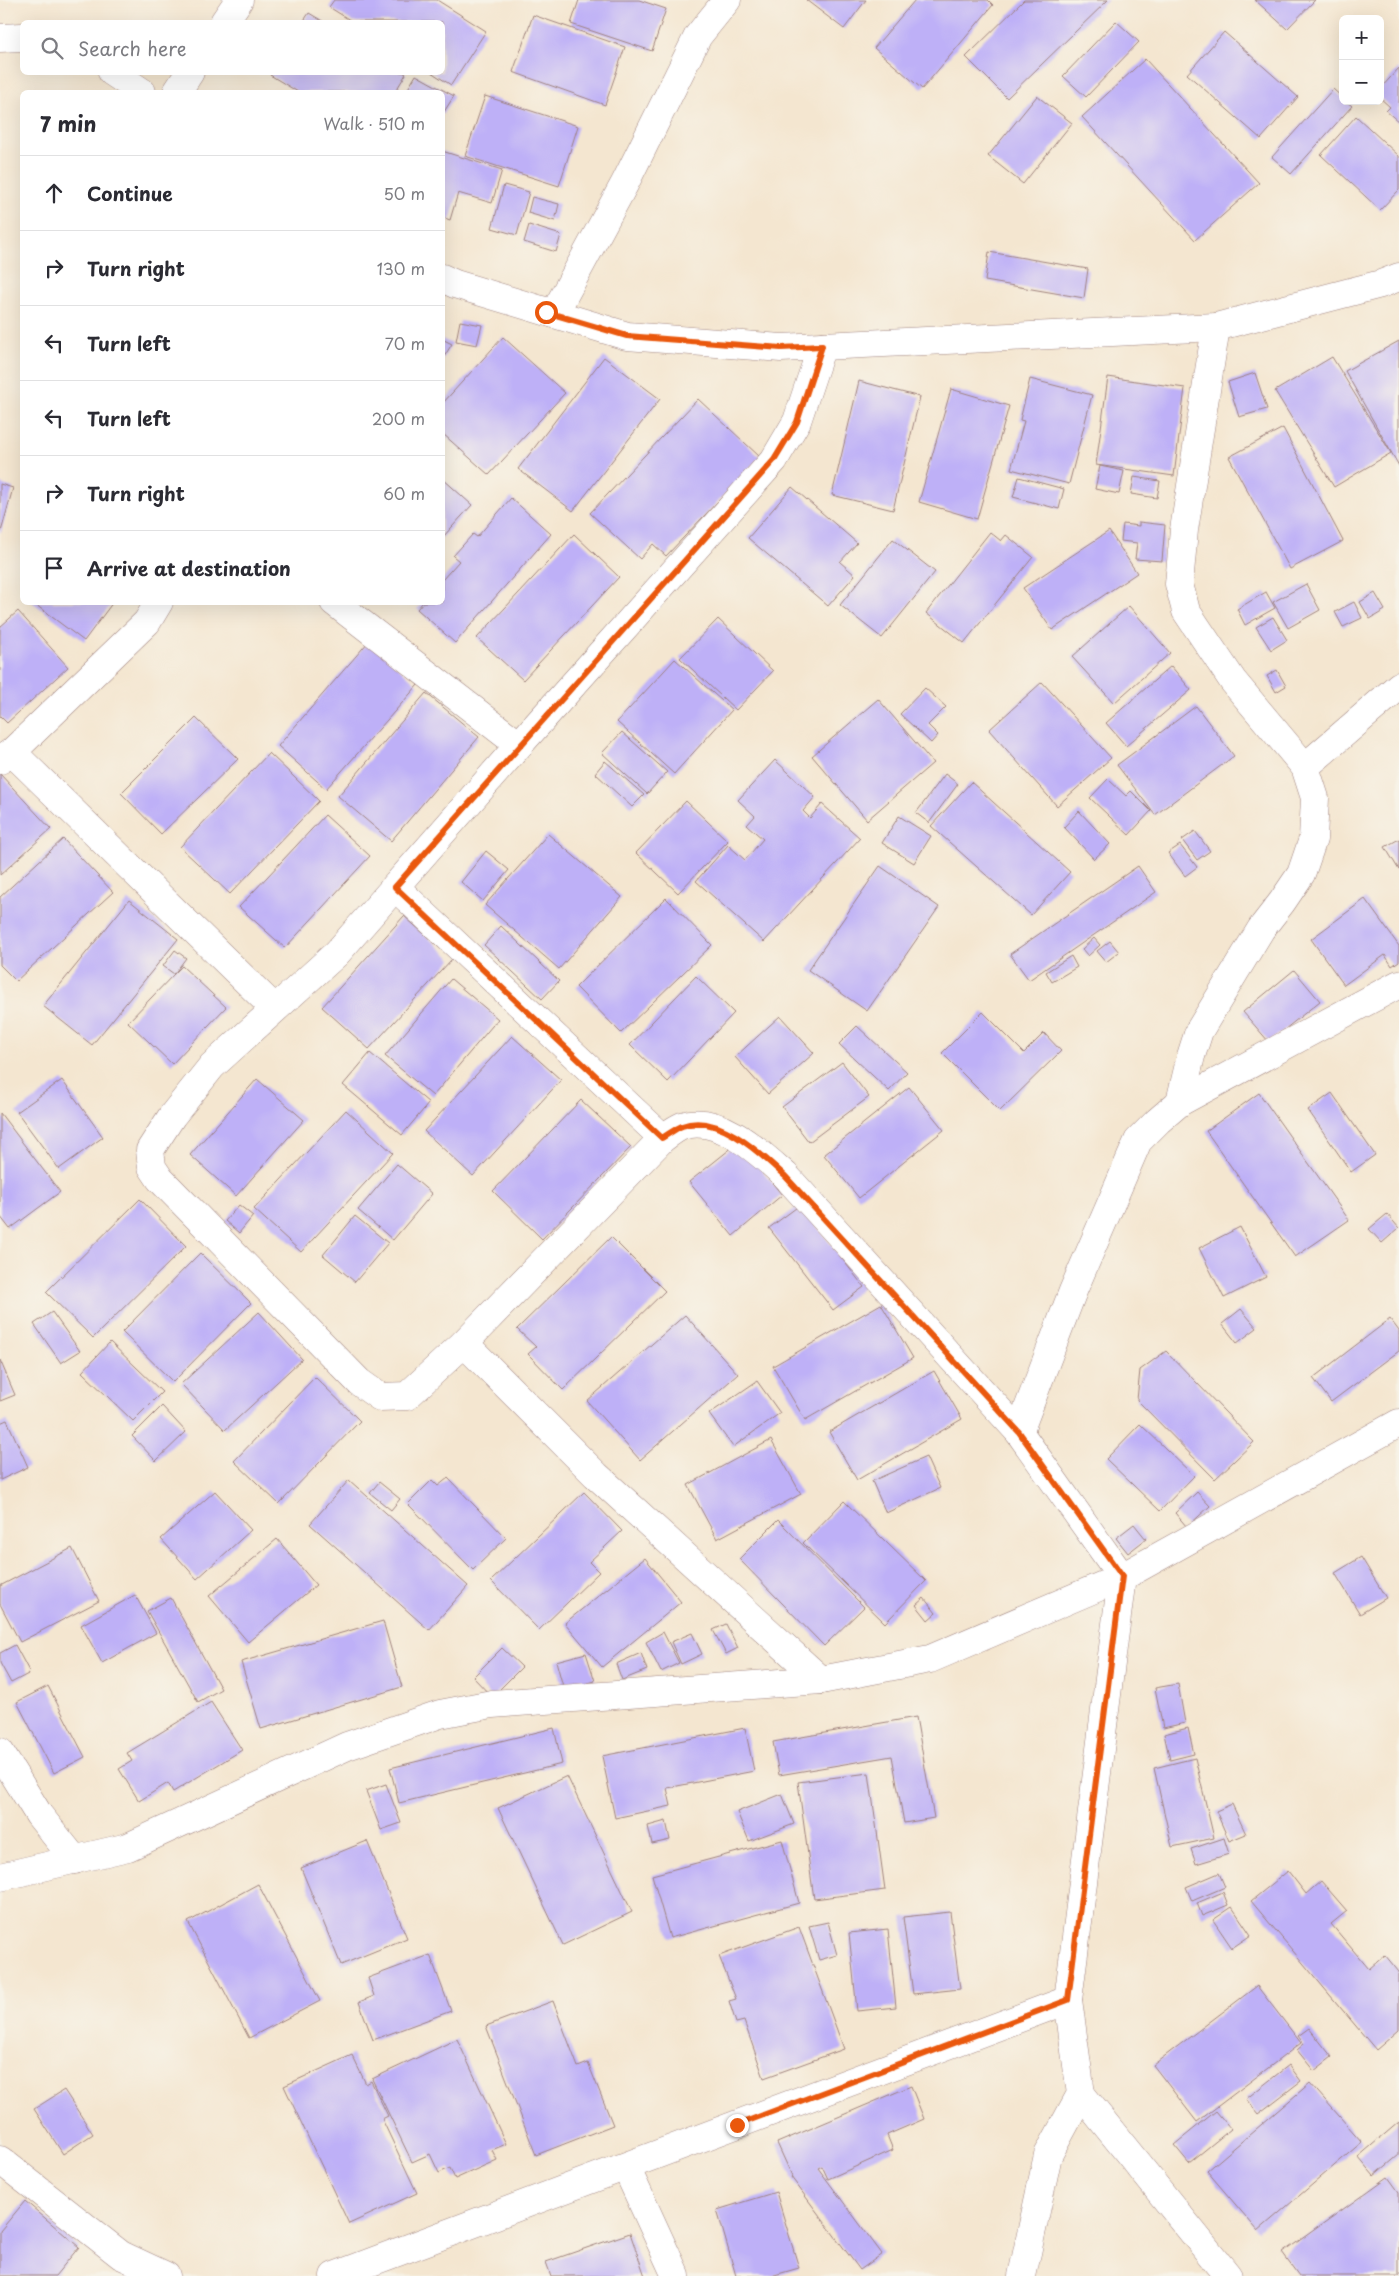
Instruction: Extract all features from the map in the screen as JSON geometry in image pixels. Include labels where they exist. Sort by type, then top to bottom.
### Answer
[{"type":"street","points":[[225,20],[239,0]]},
{"type":"street","points":[[554,314],[625,183],[698,36],[728,0]]},
{"type":"street","points":[[0,38],[20,37]]},
{"type":"street","points":[[116,75],[139,90]]},
{"type":"street","points":[[178,90],[188,75]]},
{"type":"street","points":[[445,279],[627,336],[781,348],[1216,327],[1381,284],[1399,277]]},
{"type":"street","points":[[1180,1102],[1199,1031],[1261,929],[1282,902],[1300,874],[1313,838],[1315,798],[1305,767],[1233,681],[1186,611],[1179,584],[1184,530],[1216,327]]},
{"type":"street","points":[[822,346],[797,422],[774,460],[519,745],[337,953],[212,1066],[172,1116],[150,1150],[152,1167],[160,1179],[359,1382],[380,1397],[407,1396],[464,1343],[662,1138],[682,1126],[698,1123],[725,1130],[756,1150],[792,1183],[1019,1432],[1122,1576],[1068,2000],[1081,2094],[1228,2276]]},
{"type":"street","points":[[157,605],[147,622],[6,756],[274,1008]]},
{"type":"street","points":[[338,605],[519,745]]},
{"type":"street","points":[[1305,767],[1399,686]]},
{"type":"street","points":[[395,887],[662,1138]]},
{"type":"street","points":[[1019,1432],[1073,1291],[1138,1141],[1180,1102],[1399,984]]},
{"type":"street","points":[[464,1343],[596,1475],[821,1680]]},
{"type":"street","points":[[0,1877],[128,1847],[347,1746],[440,1714],[492,1704],[821,1680],[930,1659],[1122,1576],[1399,1423]]},
{"type":"street","points":[[0,1752],[39,1815],[75,1860]]},
{"type":"street","points":[[334,2276],[1068,2000]]},
{"type":"street","points":[[1022,2276],[1048,2155],[1081,2094]]},
{"type":"street","points":[[0,2160],[121,2255],[166,2276]]},
{"type":"street","points":[[626,2167],[676,2276]]},
{"type":"building","points":[[334,0],[437,0],[486,31],[451,85],[436,75],[445,75],[445,20],[350,20],[329,7]]},
{"type":"building","points":[[579,0],[639,0],[666,9],[652,51],[571,24]]},
{"type":"building","points":[[806,0],[866,0],[844,29]]},
{"type":"building","points":[[915,0],[988,0],[993,5],[922,89],[874,48]]},
{"type":"building","points":[[1024,0],[1108,0],[1007,98],[966,57]]},
{"type":"building","points":[[1255,0],[1315,0],[1287,29]]},
{"type":"building","points":[[309,13],[321,20],[304,20]]},
{"type":"building","points":[[533,15],[625,47],[605,105],[513,72]]},
{"type":"building","points":[[1116,21],[1139,42],[1086,97],[1063,76]]},
{"type":"building","points":[[1224,32],[1298,97],[1261,139],[1187,74]]},
{"type":"building","points":[[1145,59],[1259,183],[1195,240],[1082,117]]},
{"type":"building","points":[[1399,68],[1399,122],[1386,111],[1390,107],[1384,102],[1384,85]]},
{"type":"building","points":[[270,75],[405,75],[396,90],[295,90]]},
{"type":"building","points":[[416,75],[443,90],[407,90]]},
{"type":"building","points":[[1333,89],[1339,94],[1339,105],[1352,106],[1291,174],[1272,157]]},
{"type":"building","points":[[445,91],[454,96],[445,110]]},
{"type":"building","points":[[485,96],[578,126],[559,186],[465,156]]},
{"type":"building","points":[[1037,96],[1072,123],[1023,184],[988,156]]},
{"type":"building","points":[[1356,116],[1399,156],[1399,190],[1380,210],[1321,155]]},
{"type":"building","points":[[445,152],[502,170],[492,203],[458,193],[450,220],[445,218]]},
{"type":"building","points":[[504,185],[529,192],[517,235],[492,228]]},
{"type":"building","points":[[532,197],[559,204],[555,221],[528,213]]},
{"type":"building","points":[[529,225],[561,235],[556,252],[524,242]]},
{"type":"building","points":[[989,252],[1088,269],[1084,298],[985,281]]},
{"type":"building","points":[[460,321],[482,325],[477,345],[456,341]]},
{"type":"building","points":[[503,337],[565,393],[489,475],[445,436],[445,401]]},
{"type":"building","points":[[445,340],[452,344],[445,355]]},
{"type":"building","points":[[1399,341],[1399,466],[1345,371]]},
{"type":"building","points":[[604,357],[660,399],[573,511],[518,469]]},
{"type":"building","points":[[1332,357],[1391,453],[1334,487],[1275,391]]},
{"type":"building","points":[[1255,373],[1267,409],[1239,417],[1228,382]]},
{"type":"building","points":[[1108,377],[1185,388],[1174,476],[1096,465]]},
{"type":"building","points":[[1030,379],[1092,395],[1069,484],[1011,469],[1024,421],[1020,420]]},
{"type":"building","points":[[859,381],[920,397],[893,510],[832,495]]},
{"type":"building","points":[[951,389],[1009,406],[977,519],[919,502]]},
{"type":"building","points":[[698,399],[760,457],[666,556],[653,544],[640,559],[590,513]]},
{"type":"building","points":[[1283,428],[1343,541],[1290,569],[1229,457]]},
{"type":"building","points":[[1100,466],[1124,471],[1119,494],[1095,489]]},
{"type":"building","points":[[1019,477],[1064,489],[1059,509],[1013,497]]},
{"type":"building","points":[[1134,477],[1160,481],[1157,498],[1131,494]]},
{"type":"building","points":[[445,481],[472,505],[445,535]]},
{"type":"building","points":[[0,484],[13,488],[1,532],[0,532]]},
{"type":"building","points":[[792,487],[857,543],[840,562],[855,575],[828,606],[748,538]]},
{"type":"building","points":[[511,498],[551,534],[455,643],[417,609],[420,605],[445,605],[445,577],[459,561],[453,556],[473,534],[477,537]]},
{"type":"building","points":[[1139,522],[1165,525],[1162,561],[1135,559],[1137,543],[1121,541],[1123,524],[1139,526]]},
{"type":"building","points":[[1109,531],[1137,573],[1052,630],[1023,588]]},
{"type":"building","points":[[990,532],[1001,541],[1006,535],[1033,557],[964,643],[926,613]]},
{"type":"building","points":[[574,534],[619,577],[523,680],[477,638]]},
{"type":"building","points":[[893,539],[935,572],[882,638],[840,605]]},
{"type":"building","points":[[1306,584],[1320,610],[1288,628],[1273,602]]},
{"type":"building","points":[[1266,592],[1275,608],[1245,625],[1237,609]]},
{"type":"building","points":[[1375,593],[1385,610],[1370,619],[1360,602]]},
{"type":"building","points":[[1354,602],[1362,618],[1343,627],[1335,612]]},
{"type":"building","points":[[36,605],[111,605],[84,641]]},
{"type":"building","points":[[1129,606],[1170,653],[1114,703],[1072,657]]},
{"type":"building","points":[[18,611],[68,667],[7,723],[0,716],[0,627]]},
{"type":"building","points":[[1273,617],[1287,640],[1271,650],[1256,627]]},
{"type":"building","points":[[718,619],[773,671],[736,710],[680,658]]},
{"type":"building","points":[[369,641],[418,685],[326,789],[278,746]]},
{"type":"building","points":[[675,659],[732,710],[674,774],[617,722]]},
{"type":"building","points":[[1171,666],[1191,690],[1126,746],[1106,723]]},
{"type":"building","points":[[1277,670],[1286,686],[1276,692],[1267,676]]},
{"type":"building","points":[[1042,682],[1111,758],[1057,806],[989,730]]},
{"type":"building","points":[[925,688],[946,707],[928,725],[938,735],[931,743],[900,714]]},
{"type":"building","points":[[426,693],[479,737],[391,841],[338,796]]},
{"type":"building","points":[[878,699],[933,763],[867,820],[812,756]]},
{"type":"building","points":[[1196,706],[1234,756],[1155,815],[1117,765]]},
{"type":"building","points":[[196,718],[238,759],[161,834],[121,793]]},
{"type":"building","points":[[622,732],[667,772],[647,794],[602,753]]},
{"type":"building","points":[[269,753],[319,801],[230,894],[180,847]]},
{"type":"building","points":[[775,760],[815,797],[803,811],[810,818],[822,804],[860,838],[764,942],[696,881],[728,845],[745,860],[763,839],[747,825],[755,816],[738,800]]},
{"type":"building","points":[[605,761],[644,795],[632,807],[595,773]]},
{"type":"building","points":[[0,774],[51,829],[0,875]]},
{"type":"building","points":[[945,774],[958,784],[929,823],[916,813]]},
{"type":"building","points":[[1108,779],[1126,796],[1131,791],[1151,811],[1129,835],[1090,798]]},
{"type":"building","points":[[971,782],[1070,872],[1031,915],[931,826]]},
{"type":"building","points":[[686,801],[728,841],[678,893],[636,853]]},
{"type":"building","points":[[1079,811],[1110,844],[1094,859],[1064,827]]},
{"type":"building","points":[[325,815],[370,856],[285,948],[239,907]]},
{"type":"building","points":[[899,816],[931,836],[914,863],[882,843]]},
{"type":"building","points":[[1195,831],[1210,851],[1197,860],[1182,840]]},
{"type":"building","points":[[548,834],[622,897],[559,969],[485,905]]},
{"type":"building","points":[[63,839],[113,892],[16,981],[0,965],[0,897]]},
{"type":"building","points":[[1399,839],[1399,870],[1385,847]]},
{"type":"building","points":[[1180,845],[1197,867],[1185,876],[1168,853]]},
{"type":"building","points":[[486,851],[509,870],[483,901],[461,882]]},
{"type":"building","points":[[880,866],[939,907],[867,1011],[808,970]]},
{"type":"building","points":[[1138,866],[1156,892],[1029,980],[1010,954]]},
{"type":"building","points":[[666,898],[712,945],[621,1033],[576,987]]},
{"type":"building","points":[[1365,899],[1399,946],[1399,961],[1392,966],[1385,955],[1344,985],[1311,939]]},
{"type":"building","points":[[129,900],[178,939],[92,1045],[43,1006]]},
{"type":"building","points":[[404,916],[452,959],[369,1049],[322,1007]]},
{"type":"building","points":[[501,926],[559,981],[542,999],[484,945]]},
{"type":"building","points":[[1094,938],[1100,945],[1088,956],[1082,949]]},
{"type":"building","points":[[1110,941],[1119,952],[1106,962],[1097,951]]},
{"type":"building","points":[[175,950],[186,958],[174,974],[163,966]]},
{"type":"building","points":[[1071,956],[1077,967],[1052,982],[1046,972]]},
{"type":"building","points":[[182,966],[226,1007],[172,1064],[128,1022]]},
{"type":"building","points":[[1294,970],[1320,1001],[1269,1042],[1243,1012]]},
{"type":"building","points":[[696,976],[734,1013],[668,1082],[630,1045]]},
{"type":"building","points":[[451,979],[498,1019],[433,1096],[385,1056]]},
{"type":"building","points":[[983,1012],[1024,1053],[1044,1033],[1061,1051],[1000,1111],[942,1053]]},
{"type":"building","points":[[780,1016],[814,1053],[768,1094],[735,1057]]},
{"type":"building","points":[[857,1026],[907,1072],[889,1091],[839,1044]]},
{"type":"building","points":[[512,1036],[561,1080],[473,1176],[424,1131]]},
{"type":"building","points":[[370,1053],[429,1103],[402,1135],[343,1085]]},
{"type":"building","points":[[842,1062],[869,1097],[809,1142],[782,1107]]},
{"type":"building","points":[[257,1079],[304,1120],[236,1196],[190,1155]]},
{"type":"building","points":[[62,1080],[103,1137],[59,1169],[17,1112]]},
{"type":"building","points":[[909,1087],[944,1130],[859,1198],[824,1155]]},
{"type":"building","points":[[1259,1093],[1349,1220],[1295,1257],[1206,1131]]},
{"type":"building","points":[[1332,1093],[1375,1155],[1351,1172],[1308,1110]]},
{"type":"building","points":[[581,1100],[631,1147],[542,1239],[493,1191]]},
{"type":"building","points":[[346,1110],[393,1153],[301,1252],[254,1209]]},
{"type":"building","points":[[0,1113],[60,1192],[10,1229],[0,1216]]},
{"type":"building","points":[[739,1142],[782,1195],[733,1236],[689,1182]]},
{"type":"building","points":[[397,1164],[432,1194],[393,1240],[358,1210]]},
{"type":"building","points":[[140,1199],[186,1246],[93,1338],[46,1292]]},
{"type":"building","points":[[239,1205],[253,1216],[239,1233],[225,1221]]},
{"type":"building","points":[[800,1205],[864,1287],[833,1310],[769,1228]]},
{"type":"building","points":[[1387,1214],[1399,1228],[1382,1243],[1369,1229]]},
{"type":"building","points":[[355,1216],[388,1243],[355,1282],[323,1255]]},
{"type":"building","points":[[1240,1227],[1266,1277],[1224,1298],[1199,1248]]},
{"type":"building","points":[[611,1237],[665,1291],[563,1390],[528,1354],[536,1347],[517,1329]]},
{"type":"building","points":[[200,1253],[251,1303],[173,1382],[122,1332]]},
{"type":"building","points":[[881,1304],[913,1358],[805,1420],[773,1366]]},
{"type":"building","points":[[1241,1309],[1257,1328],[1237,1343],[1222,1324]]},
{"type":"building","points":[[52,1312],[80,1351],[61,1363],[34,1324]]},
{"type":"building","points":[[259,1312],[302,1359],[225,1430],[181,1384]]},
{"type":"building","points":[[685,1315],[738,1374],[640,1460],[587,1401]]},
{"type":"building","points":[[1390,1319],[1399,1331],[1399,1351],[1331,1402],[1313,1378]]},
{"type":"building","points":[[110,1342],[162,1392],[133,1421],[82,1372]]},
{"type":"building","points":[[1166,1351],[1254,1442],[1215,1479],[1137,1400],[1140,1370]]},
{"type":"building","points":[[0,1360],[15,1395],[0,1401]]},
{"type":"building","points":[[934,1371],[962,1419],[857,1480],[829,1432]]},
{"type":"building","points":[[315,1377],[360,1421],[279,1504],[234,1461]]},
{"type":"building","points":[[757,1381],[780,1413],[733,1447],[709,1414]]},
{"type":"building","points":[[162,1406],[186,1432],[156,1461],[132,1436]]},
{"type":"building","points":[[7,1420],[28,1467],[0,1480],[0,1423]]},
{"type":"building","points":[[1140,1424],[1194,1476],[1160,1511],[1106,1459]]},
{"type":"building","points":[[771,1440],[801,1494],[717,1539],[688,1485]]},
{"type":"building","points":[[926,1457],[940,1488],[886,1513],[872,1481]]},
{"type":"building","points":[[448,1478],[506,1538],[473,1570],[408,1504],[432,1480],[438,1486]]},
{"type":"building","points":[[349,1480],[468,1586],[429,1630],[310,1524]]},
{"type":"building","points":[[379,1482],[400,1499],[391,1510],[370,1493]]},
{"type":"building","points":[[215,1491],[251,1530],[197,1579],[161,1539]]},
{"type":"building","points":[[584,1492],[622,1531],[589,1562],[599,1572],[539,1630],[491,1581]]},
{"type":"building","points":[[1197,1492],[1210,1506],[1187,1527],[1175,1513]]},
{"type":"building","points":[[844,1501],[926,1581],[885,1623],[803,1543]]},
{"type":"building","points":[[778,1520],[864,1607],[824,1646],[739,1559]]},
{"type":"building","points":[[1134,1524],[1146,1539],[1128,1553],[1116,1538]]},
{"type":"building","points":[[277,1539],[316,1585],[248,1642],[209,1596]]},
{"type":"building","points":[[72,1548],[99,1601],[20,1642],[0,1604],[0,1586]]},
{"type":"building","points":[[1361,1557],[1386,1598],[1360,1614],[1335,1573]]},
{"type":"building","points":[[645,1558],[681,1602],[602,1667],[565,1623]]},
{"type":"building","points":[[135,1595],[156,1633],[102,1663],[81,1625]]},
{"type":"building","points":[[171,1598],[221,1689],[198,1702],[147,1611]]},
{"type":"building","points":[[924,1598],[936,1613],[928,1620],[916,1605]]},
{"type":"building","points":[[383,1621],[402,1687],[261,1729],[241,1662]]},
{"type":"building","points":[[726,1624],[738,1648],[726,1654],[713,1630]]},
{"type":"building","points":[[663,1632],[679,1663],[661,1672],[646,1642]]},
{"type":"building","points":[[692,1633],[702,1654],[681,1664],[671,1642]]},
{"type":"building","points":[[15,1645],[30,1673],[11,1683],[0,1663],[0,1653]]},
{"type":"building","points":[[502,1648],[522,1667],[492,1697],[473,1677]]},
{"type":"building","points":[[586,1653],[595,1681],[564,1690],[556,1661]]},
{"type":"building","points":[[641,1653],[647,1670],[622,1680],[616,1664]]},
{"type":"building","points":[[1178,1684],[1185,1723],[1163,1728],[1155,1688]]},
{"type":"building","points":[[48,1686],[85,1757],[54,1773],[17,1702]]},
{"type":"building","points":[[211,1702],[242,1750],[173,1792],[168,1783],[139,1801],[119,1769],[132,1761],[127,1753]]},
{"type":"building","points":[[916,1717],[934,1818],[904,1823],[892,1756],[779,1775],[773,1742]]},
{"type":"building","points":[[554,1728],[562,1764],[399,1803],[390,1768]]},
{"type":"building","points":[[745,1728],[754,1771],[667,1788],[671,1806],[615,1818],[602,1756]]},
{"type":"building","points":[[1188,1728],[1194,1754],[1170,1760],[1164,1734]]},
{"type":"building","points":[[1195,1758],[1214,1838],[1172,1847],[1154,1768]]},
{"type":"building","points":[[869,1773],[885,1890],[814,1899],[798,1782]]},
{"type":"building","points":[[567,1776],[632,1912],[563,1945],[498,1808]]},
{"type":"building","points":[[386,1784],[401,1823],[381,1830],[366,1791]]},
{"type":"building","points":[[782,1794],[794,1824],[749,1841],[737,1812]]},
{"type":"building","points":[[1232,1804],[1246,1834],[1229,1841],[1216,1811]]},
{"type":"building","points":[[666,1821],[670,1840],[652,1844],[648,1826]]},
{"type":"building","points":[[1224,1838],[1229,1854],[1196,1864],[1191,1849]]},
{"type":"building","points":[[782,1840],[799,1903],[670,1938],[652,1875]]},
{"type":"building","points":[[367,1841],[407,1938],[341,1965],[301,1868]]},
{"type":"building","points":[[1288,1871],[1306,1894],[1321,1881],[1347,1911],[1331,1924],[1369,1969],[1385,1955],[1399,1972],[1399,2030],[1376,2050],[1251,1901]]},
{"type":"building","points":[[1219,1873],[1225,1887],[1192,1901],[1186,1887]]},
{"type":"building","points":[[258,1884],[320,2001],[249,2038],[188,1922]]},
{"type":"building","points":[[1223,1892],[1228,1905],[1202,1916],[1197,1903]]},
{"type":"building","points":[[1232,1907],[1251,1935],[1232,1948],[1213,1920]]},
{"type":"building","points":[[950,1912],[960,1989],[913,1994],[903,1917]]},
{"type":"building","points":[[828,1922],[837,1955],[819,1960],[809,1926]]},
{"type":"building","points":[[799,1927],[844,2049],[764,2078],[744,2021],[736,2023],[729,2001],[736,1999],[719,1956]]},
{"type":"building","points":[[888,1929],[896,2007],[857,2011],[849,1933]]},
{"type":"building","points":[[430,1955],[451,2011],[373,2040],[359,2002],[374,1996],[368,1978]]},
{"type":"building","points":[[1257,1986],[1301,2043],[1197,2122],[1153,2065]]},
{"type":"building","points":[[553,2001],[578,2067],[588,2063],[613,2125],[536,2155],[486,2026]]},
{"type":"building","points":[[1309,2028],[1332,2057],[1314,2071],[1297,2050],[1304,2044],[1298,2036]]},
{"type":"building","points":[[457,2039],[506,2144],[492,2150],[497,2160],[455,2179],[450,2168],[439,2173],[430,2154],[412,2162],[372,2079]]},
{"type":"building","points":[[352,2055],[366,2084],[371,2081],[388,2116],[382,2119],[417,2193],[349,2224],[284,2086]]},
{"type":"building","points":[[1289,2065],[1301,2081],[1258,2114],[1246,2099]]},
{"type":"building","points":[[1310,2083],[1362,2142],[1258,2231],[1207,2171]]},
{"type":"building","points":[[911,2086],[924,2119],[887,2135],[893,2150],[828,2179],[822,2166],[818,2168],[882,2254],[860,2270],[791,2177],[777,2143]]},
{"type":"building","points":[[64,2090],[93,2134],[63,2154],[34,2109]]},
{"type":"building","points":[[1216,2111],[1231,2129],[1189,2163],[1174,2145]]},
{"type":"building","points":[[1399,2122],[1399,2155],[1374,2176],[1358,2157]]},
{"type":"building","points":[[1388,2177],[1399,2192],[1399,2276],[1299,2276],[1282,2253]]},
{"type":"building","points":[[776,2192],[799,2268],[771,2276],[736,2276],[717,2210]]},
{"type":"building","points":[[25,2201],[79,2247],[55,2276],[0,2276],[0,2231]]},
{"type":"building","points":[[630,2233],[645,2276],[551,2276],[546,2262]]},
{"type":"route","points":[[546,312],[627,336],[781,348],[822,346],[797,422],[774,460],[519,745],[395,887],[662,1138],[682,1126],[698,1123],[725,1130],[756,1150],[785,1176],[1019,1432],[1122,1576],[1068,2000],[737,2125]]}]
